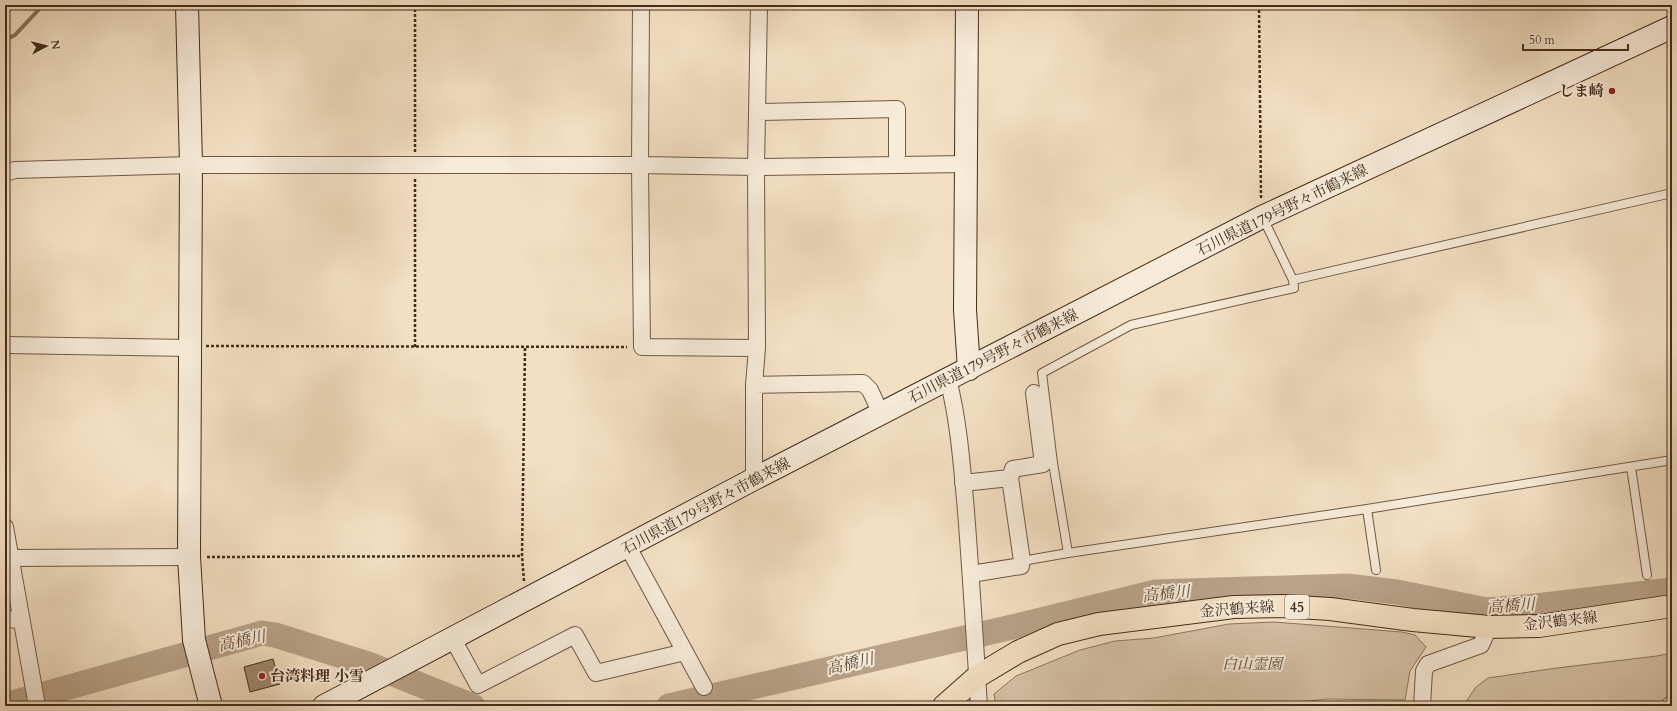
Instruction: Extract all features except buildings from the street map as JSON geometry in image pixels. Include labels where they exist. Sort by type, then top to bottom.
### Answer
[{"type":"main road","points":[[187,5],[192,165],[189,557],[197,650],[211,706]]},
{"type":"main road","points":[[967,5],[965,310],[969,369]]},
{"type":"main road","name":"石川県道179号野々市鶴来線","points":[[324,706],[628,547],[754,479],[1262,216],[1672,27]]},
{"type":"main road","name":"金沢鶴来線","points":[[944,706],[978,676],[1018,652],[1058,634],[1099,624],[1234,607],[1282,606],[1489,627],[1539,626],[1672,606]]},
{"type":"street","points":[[641,5],[640,165],[642,347],[757,348]]},
{"type":"street","points":[[754,479],[754,385],[757,348],[756,167],[759,5]]},
{"type":"street","points":[[758,112],[897,109],[896,165]]},
{"type":"street","points":[[5,173],[15,170],[192,165],[640,165],[756,167],[966,164]]},
{"type":"street","points":[[5,345],[190,347]]},
{"type":"street","points":[[948,378],[954,403],[963,483],[971,574],[979,706]]},
{"type":"street","points":[[754,385],[863,383],[870,390],[881,414]]},
{"type":"street","points":[[971,574],[1021,566],[1022,561],[1010,478],[1013,469],[1043,464],[1034,393]]},
{"type":"street","points":[[963,483],[1010,478]]},
{"type":"street","points":[[5,527],[36,699]]},
{"type":"street","points":[[628,547],[704,687]]},
{"type":"street","points":[[10,558],[189,557]]},
{"type":"street","points":[[5,619],[21,620]]},
{"type":"street","points":[[1422,706],[1424,671],[1428,664],[1481,645],[1489,627]]},
{"type":"street","points":[[453,639],[478,684],[575,635],[596,673],[685,652]]},
{"type":"lane","points":[[1293,280],[1672,193]]},
{"type":"lane","points":[[1068,553],[1053,463],[1042,374],[1131,325],[1294,288],[1293,280],[1262,216]]},
{"type":"lane","points":[[1022,561],[1672,460]]},
{"type":"lane","points":[[1631,467],[1647,575]]},
{"type":"lane","points":[[1367,508],[1376,570]]},
{"type":"path","points":[[1259,5],[1262,216]]},
{"type":"path","points":[[190,347],[642,347]]},
{"type":"path","points":[[189,557],[522,556],[525,348]]},
{"type":"green space","name":"白山霊園","points":[[1274,622],[1402,632],[1415,635],[1426,647],[1410,671],[1405,700],[1328,699],[1299,702],[1284,706],[996,706],[994,694],[1016,676],[1080,650],[1115,641],[1154,638],[1229,624]]},
{"type":"green space","points":[[1672,653],[1672,706],[1463,706],[1476,687],[1488,678]]},
{"type":"waterway","points":[[5,40],[15,35],[43,5]]},
{"type":"waterway","name":"高橋川","points":[[669,706],[1008,628],[1156,592],[1347,586],[1397,592],[1487,610],[1536,606],[1672,590]]},
{"type":"waterway","name":"高橋川","points":[[5,705],[262,633],[275,635],[371,665],[473,706]]},
{"type":"place","name":"しま崎","points":[[1612,91]]},
{"type":"place","name":"台湾料理 小雪","points":[[262,676]]}]
